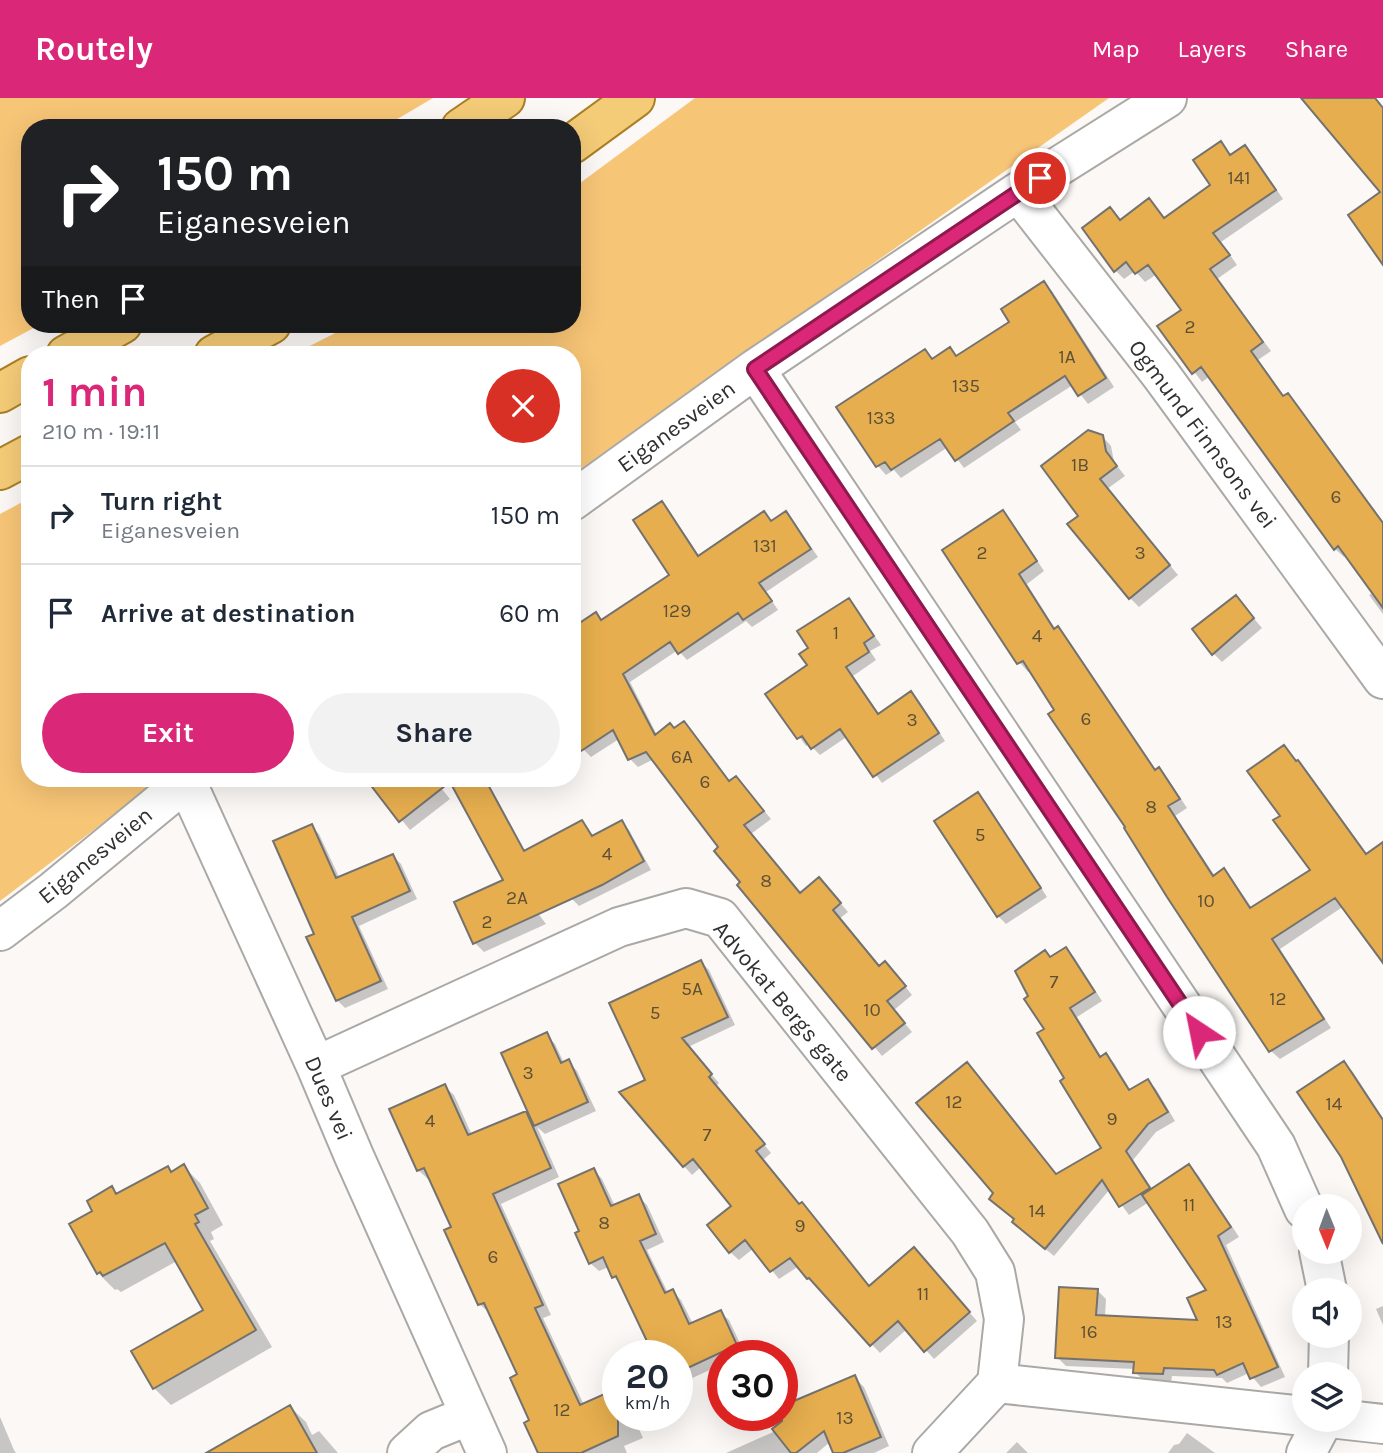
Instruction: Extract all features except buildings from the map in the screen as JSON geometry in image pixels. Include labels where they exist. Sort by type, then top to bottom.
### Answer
[{"type":"main road","points":[[474,119],[505,98]]},
{"type":"main road","points":[[581,137],[635,98]]},
{"type":"main road","points":[[82,346],[106,333]]},
{"type":"main road","points":[[231,346],[254,333]]},
{"type":"main road","points":[[0,393],[21,381]]},
{"type":"main road","points":[[0,470],[21,459]]},
{"type":"street","name":"Eiganesveien","points":[[581,495],[755,369],[1018,192],[1167,98]]},
{"type":"street","name":"Ogmund Finnsons vei","points":[[1018,192],[1160,375],[1383,679]]},
{"type":"street","points":[[755,369],[1276,1146],[1297,1194]]},
{"type":"street","name":"Eiganesveien","points":[[0,931],[178,787]]},
{"type":"street","name":"Dues vei","points":[[190,787],[317,1066],[354,1156],[487,1453]]},
{"type":"street","name":"Advokat Bergs gate","points":[[317,1066],[619,927],[686,908],[720,918],[970,1232],[995,1272],[1004,1319],[997,1383]]},
{"type":"street","points":[[932,1453],[997,1383],[1292,1415]]},
{"type":"street","points":[[407,1453],[430,1431],[470,1415]]},
{"type":"street","points":[[1362,1422],[1383,1424]]},
{"type":"street","points":[[1306,1453],[1317,1432]]},
{"type":"shaded area","points":[[0,98],[433,98],[397,119],[21,119],[21,333],[24,333],[0,346]]},
{"type":"shaded area","points":[[695,98],[1109,98],[581,469],[581,346],[310,346],[335,333],[581,333],[581,182]]},
{"type":"shaded area","points":[[21,503],[21,787],[150,787],[0,901],[0,514]]},
{"type":"route","points":[[1040,178],[755,369],[1199,1032]]}]
